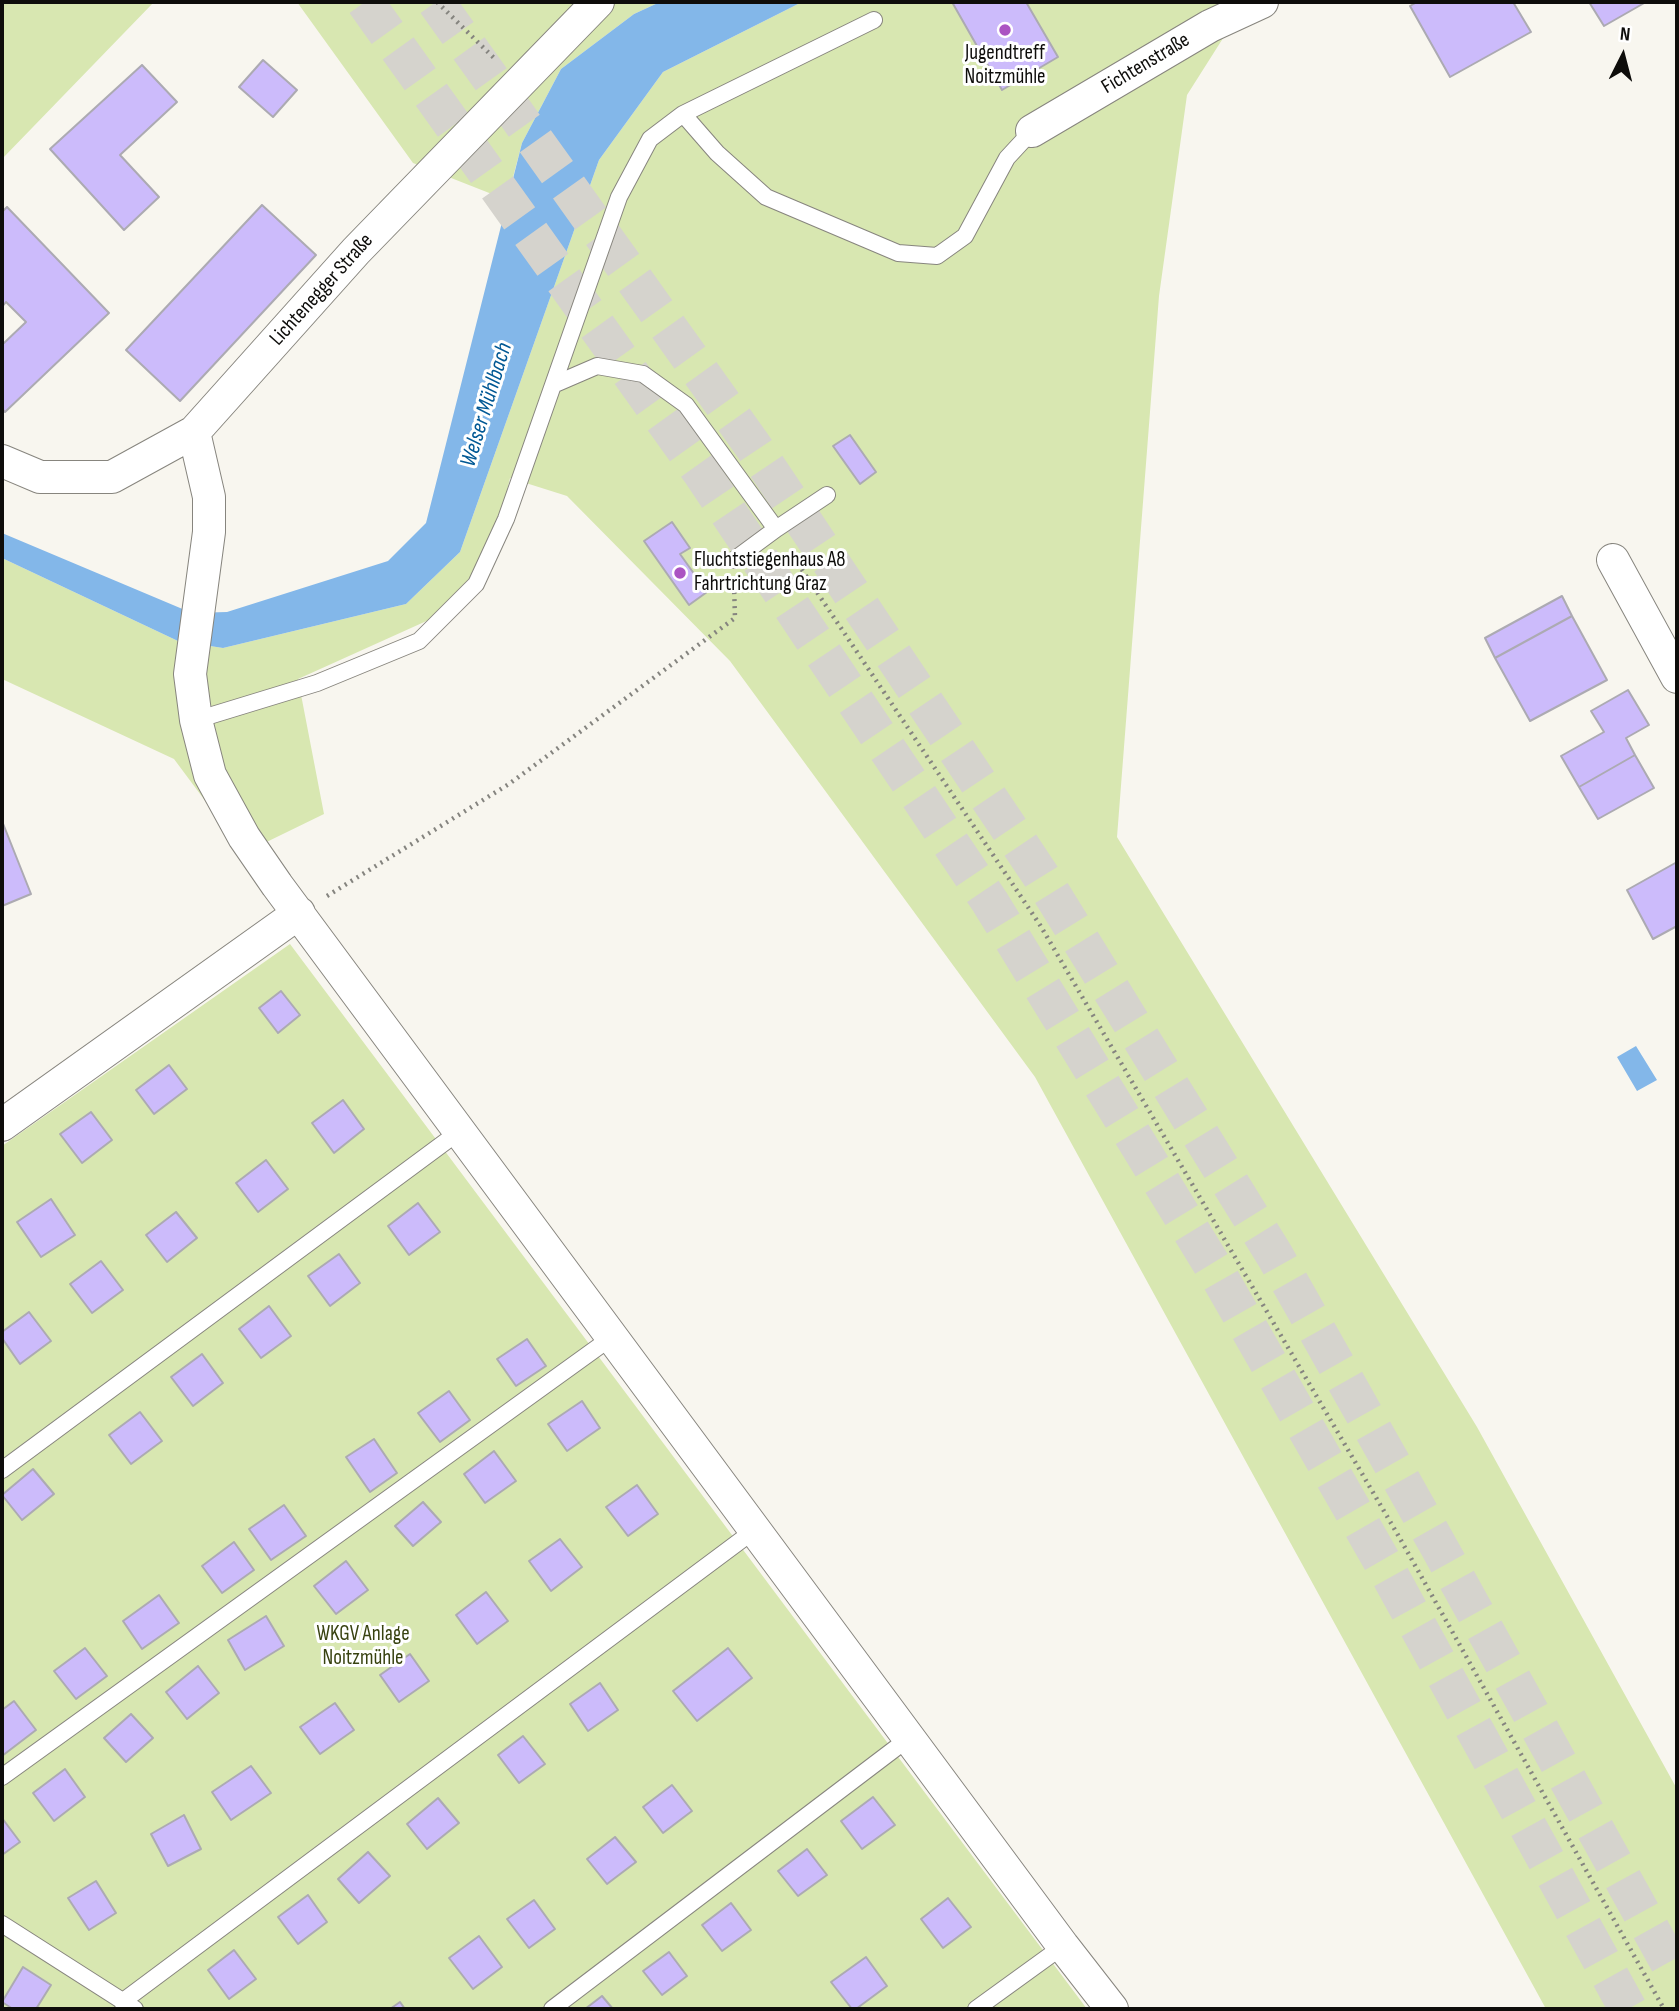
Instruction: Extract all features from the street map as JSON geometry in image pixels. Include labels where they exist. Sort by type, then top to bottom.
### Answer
[{"type":"street","name":"Lichtenegger Straße","points":[[2,461],[40,477],[112,477],[194,432],[356,251],[598,2]]},
{"type":"street","name":"Fichtenstraße","points":[[1032,131],[1210,26],[1262,2]]},
{"type":"street","points":[[194,432],[209,497],[209,531],[190,674],[196,720],[210,775],[244,837],[1112,2009]]},
{"type":"street","points":[[1613,560],[1677,677]]},
{"type":"street","points":[[2,1125],[299,914]]},
{"type":"lane","points":[[196,720],[317,683],[419,641],[476,584],[506,519],[619,198],[650,139],[683,114],[874,20]]},
{"type":"lane","points":[[683,114],[716,153],[766,197],[898,253],[937,256],[965,236],[1007,158],[1032,131]]},
{"type":"lane","points":[[553,385],[597,366],[643,374],[686,405],[776,529]]},
{"type":"lane","points":[[734,560],[827,495]]},
{"type":"lane","points":[[2,1469],[460,1131]]},
{"type":"lane","points":[[2,1777],[612,1336]]},
{"type":"lane","points":[[2,1924],[129,2006],[756,1529]]},
{"type":"lane","points":[[552,2009],[909,1738]]},
{"type":"lane","points":[[976,2009],[1063,1946]]},
{"type":"path","points":[[437,2],[519,83]]},
{"type":"path","points":[[776,529],[1040,925],[1398,1535],[1664,2009]]},
{"type":"path","points":[[299,914],[509,784],[735,618],[734,560]]},
{"type":"green space","points":[[2,2],[154,2],[2,159]]},
{"type":"green space","points":[[297,2],[660,2],[634,14],[561,69],[522,143],[507,200],[413,163]]},
{"type":"green space","points":[[802,2],[1246,2],[1187,95],[1159,296],[1117,837],[1477,1427],[1677,1789],[1677,2009],[1546,2009],[1035,1077],[730,661],[567,496],[510,478],[493,551],[442,614],[298,679],[324,814],[244,853],[174,759],[2,679],[2,558],[178,641],[223,648],[406,604],[460,552],[599,160],[663,72]]},
{"type":"green space","name":"WKGV Anlage Noitzmühle","points":[[290,944],[1087,2009],[2,2009],[2,1146]]},
{"type":"water","name":"Welser Mühlbach","points":[[660,2],[802,2],[663,72],[599,160],[460,552],[406,604],[223,648],[178,641],[2,558],[2,533],[192,613],[227,612],[388,561],[426,523],[522,143],[561,69],[634,14]]},
{"type":"water","points":[[1636,1046],[1657,1080],[1637,1091],[1617,1057]]},
{"type":"building","name":"Jugendtreff Noitzmühle","points":[[952,2],[1026,2],[1058,57],[1002,90]]},
{"type":"building","points":[[1417,2],[1513,2],[1531,32],[1450,77],[1410,6]]},
{"type":"building","points":[[1589,2],[1646,2],[1604,26]]},
{"type":"building","points":[[263,60],[297,90],[273,117],[239,87]]},
{"type":"building","points":[[142,65],[177,102],[120,155],[159,197],[124,230],[50,149]]},
{"type":"building","points":[[262,205],[316,255],[180,401],[126,350]]},
{"type":"building","points":[[7,207],[109,313],[5,412],[2,409],[2,341],[4,343],[26,322],[6,302],[2,307],[2,212]]},
{"type":"building","points":[[850,435],[876,472],[860,484],[833,446]]},
{"type":"building","name":"Fluchtstiegenhaus A8 Fahrtrichtung Graz","points":[[672,522],[690,548],[680,554],[707,592],[689,605],[644,541]]},
{"type":"building","points":[[1562,596],[1572,616],[1495,658],[1485,638]]},
{"type":"building","points":[[1572,616],[1607,680],[1530,721],[1495,658]]},
{"type":"building","points":[[1628,690],[1649,725],[1626,738],[1635,755],[1579,787],[1561,756],[1604,732],[1591,711]]},
{"type":"building","points":[[1635,755],[1654,788],[1598,819],[1579,787]]},
{"type":"building","points":[[2,821],[31,894],[2,906]]},
{"type":"building","points":[[1677,862],[1677,926],[1653,939],[1627,890]]},
{"type":"building","points":[[281,991],[300,1015],[278,1033],[259,1008]]},
{"type":"building","points":[[169,1065],[187,1089],[154,1114],[136,1090]]},
{"type":"building","points":[[343,1100],[364,1129],[334,1153],[312,1123]]},
{"type":"building","points":[[91,1112],[112,1140],[82,1163],[60,1134]]},
{"type":"building","points":[[266,1160],[288,1189],[258,1212],[236,1183]]},
{"type":"building","points":[[51,1199],[75,1235],[41,1257],[17,1222]]},
{"type":"building","points":[[418,1203],[440,1232],[409,1255],[388,1226]]},
{"type":"building","points":[[176,1212],[197,1238],[167,1262],[146,1235]]},
{"type":"building","points":[[339,1254],[360,1283],[330,1306],[308,1276]]},
{"type":"building","points":[[101,1261],[123,1290],[92,1313],[70,1284]]},
{"type":"building","points":[[269,1306],[291,1336],[261,1358],[239,1329]]},
{"type":"building","points":[[29,1312],[51,1341],[20,1364],[2,1338],[2,1332]]},
{"type":"building","points":[[527,1339],[546,1366],[516,1386],[497,1359]]},
{"type":"building","points":[[202,1354],[223,1383],[193,1406],[171,1377]]},
{"type":"building","points":[[449,1391],[470,1420],[440,1442],[418,1413]]},
{"type":"building","points":[[582,1401],[600,1428],[567,1451],[548,1424]]},
{"type":"building","points":[[140,1412],[162,1441],[131,1464],[109,1435]]},
{"type":"building","points":[[374,1439],[397,1473],[370,1492],[346,1457]]},
{"type":"building","points":[[494,1451],[516,1481],[485,1503],[464,1474]]},
{"type":"building","points":[[33,1469],[54,1494],[22,1520],[2,1495]]},
{"type":"building","points":[[637,1485],[658,1514],[628,1536],[606,1507]]},
{"type":"building","points":[[423,1502],[441,1522],[413,1546],[395,1526]]},
{"type":"building","points":[[284,1505],[306,1536],[271,1560],[249,1529]]},
{"type":"building","points":[[560,1539],[582,1567],[551,1591],[529,1561]]},
{"type":"building","points":[[234,1542],[254,1570],[222,1593],[202,1566]]},
{"type":"building","points":[[346,1561],[368,1590],[336,1614],[314,1586]]},
{"type":"building","points":[[486,1592],[508,1621],[477,1644],[456,1615]]},
{"type":"building","points":[[159,1595],[179,1623],[142,1649],[123,1621]]},
{"type":"building","points":[[266,1616],[284,1646],[245,1670],[228,1640]]},
{"type":"building","points":[[85,1648],[107,1676],[76,1699],[54,1671]]},
{"type":"building","points":[[728,1648],[752,1678],[697,1721],[673,1691]]},
{"type":"building","points":[[410,1654],[429,1681],[399,1702],[380,1675]]},
{"type":"building","points":[[198,1666],[219,1693],[187,1719],[166,1692]]},
{"type":"building","points":[[600,1683],[618,1710],[588,1731],[570,1704]]},
{"type":"building","points":[[14,1701],[36,1730],[2,1756],[2,1710]]},
{"type":"building","points":[[335,1703],[354,1730],[320,1754],[300,1727]]},
{"type":"building","points":[[131,1714],[153,1738],[126,1762],[104,1738]]},
{"type":"building","points":[[523,1736],[545,1764],[519,1783],[498,1755]]},
{"type":"building","points":[[251,1766],[271,1793],[231,1820],[212,1792]]},
{"type":"building","points":[[65,1769],[85,1797],[54,1821],[33,1793]]},
{"type":"building","points":[[672,1785],[692,1811],[663,1833],[643,1807]]},
{"type":"building","points":[[873,1797],[895,1825],[862,1849],[841,1821]]},
{"type":"building","points":[[438,1798],[459,1823],[427,1849],[407,1824]]},
{"type":"building","points":[[184,1815],[201,1849],[168,1866],[151,1834]]},
{"type":"building","points":[[2,1818],[20,1842],[2,1855]]},
{"type":"building","points":[[615,1837],[636,1862],[607,1884],[587,1859]]},
{"type":"building","points":[[807,1849],[827,1875],[798,1896],[778,1871]]},
{"type":"building","points":[[368,1852],[390,1876],[359,1903],[338,1879]]},
{"type":"building","points":[[96,1881],[116,1913],[89,1930],[68,1898]]},
{"type":"building","points":[[308,1895],[327,1922],[298,1944],[278,1917]]},
{"type":"building","points":[[948,1898],[971,1927],[943,1948],[921,1919]]},
{"type":"building","points":[[534,1900],[555,1929],[529,1948],[507,1919]]},
{"type":"building","points":[[731,1903],[751,1930],[722,1951],[702,1925]]},
{"type":"building","points":[[479,1936],[502,1967],[473,1989],[449,1958]]},
{"type":"building","points":[[234,1950],[256,1979],[229,1999],[208,1970]]},
{"type":"building","points":[[669,1952],[687,1976],[662,1995],[643,1971]]},
{"type":"building","points":[[866,1957],[887,1986],[856,2009],[852,2009],[831,1982]]},
{"type":"building","points":[[23,1967],[51,1985],[36,2009],[13,2009],[2,2002]]},
{"type":"building","points":[[602,1996],[613,2009],[585,2009]]},
{"type":"building","points":[[400,2002],[405,2009],[390,2009]]},
{"type":"tunnel","points":[[365,2],[701,472],[990,902],[1220,1278],[1387,1570],[1628,2009]]},
{"type":"tunnel","points":[[436,2],[753,446],[1041,876],[1275,1256],[1677,1977]]},
{"type":"place","name":"Jugendtreff Noitzmühle","points":[[1005,30]]},
{"type":"place","name":"Fluchtstiegenhaus A8 Fahrtrichtung Graz","points":[[680,573]]}]
